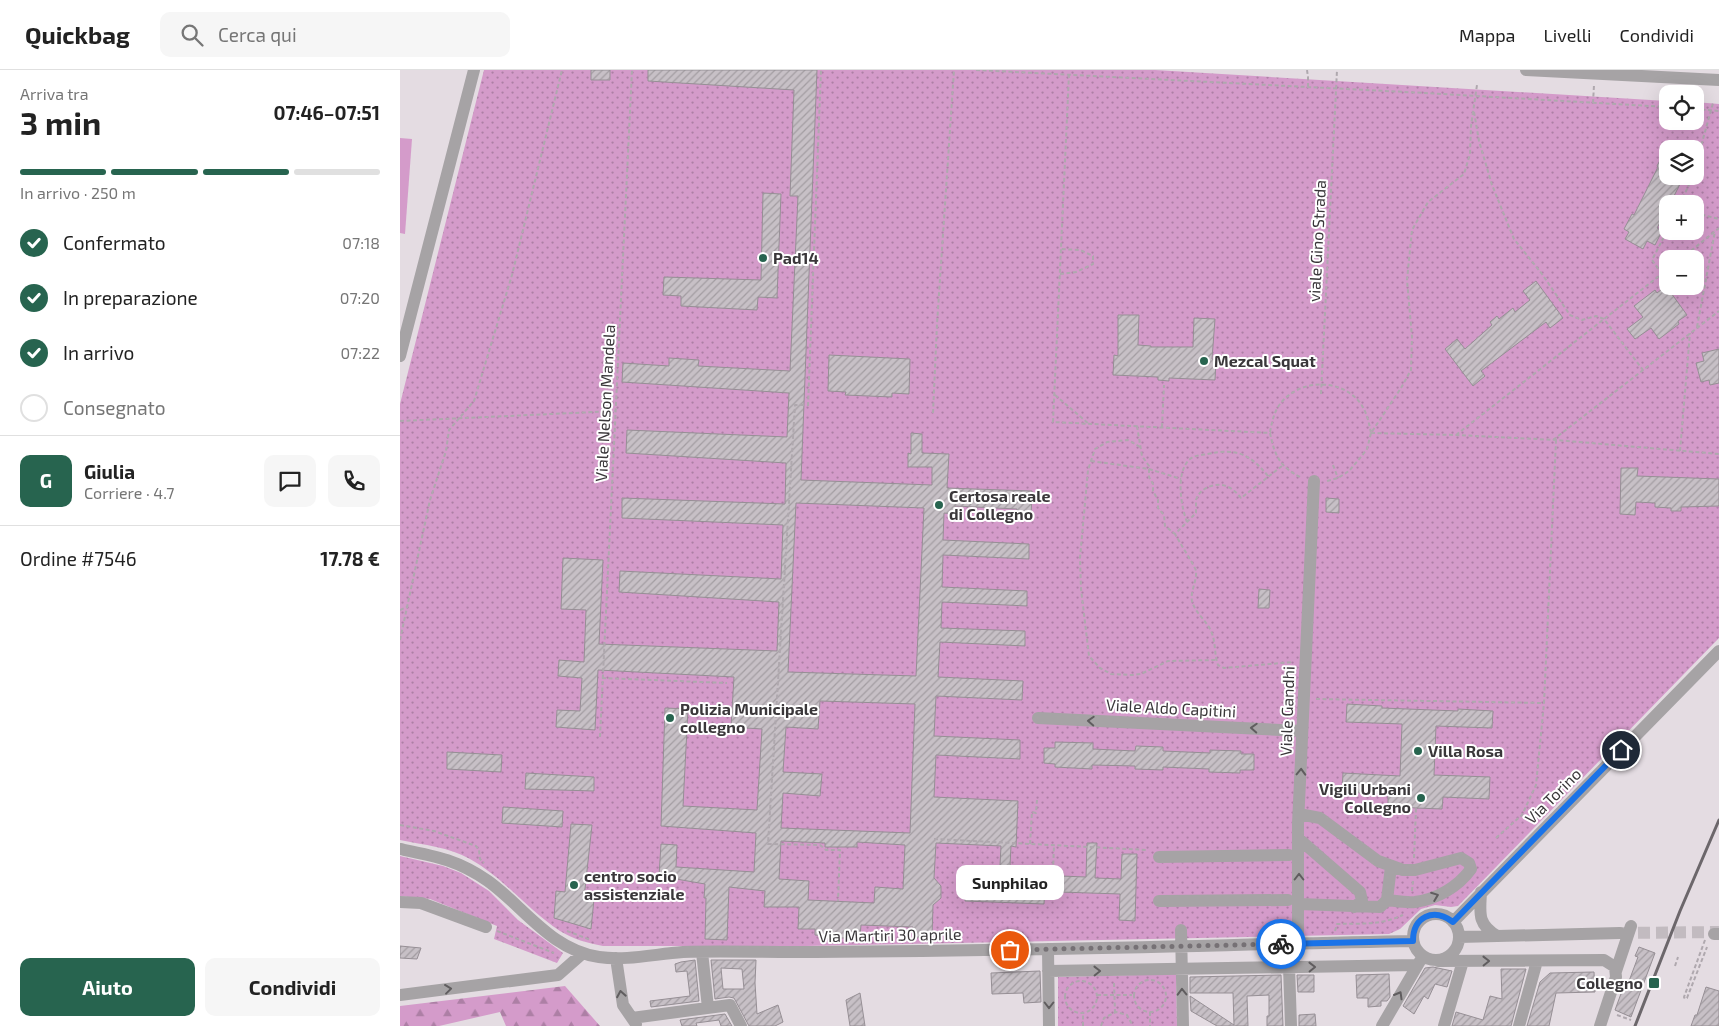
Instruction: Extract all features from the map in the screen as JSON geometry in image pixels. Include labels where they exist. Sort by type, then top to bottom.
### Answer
[{"type":"street","points":[[400,356],[474,70]]},
{"type":"street","points":[[1526,70],[1719,80]]},
{"type":"street","name":"Viale Gandhi","points":[[1298,943],[1294,902],[1299,839],[1303,698],[1314,481]]},
{"type":"street","name":"Via Torino","points":[[1453,922],[1719,651]]},
{"type":"street","name":"Viale Aldo Capitini","points":[[1038,718],[1302,731]]},
{"type":"street","points":[[1299,814],[1320,818],[1378,861],[1403,870],[1415,870],[1461,858],[1470,863],[1471,869],[1464,879],[1455,887],[1435,896],[1414,902],[1387,900]]},
{"type":"street","points":[[1299,839],[1360,892],[1362,901],[1354,907]]},
{"type":"street","name":"Via Martiri 30 aprile","points":[[400,849],[440,857],[465,867],[490,883],[555,940],[583,954],[598,957],[616,958],[683,952],[884,952],[1413,941]]},
{"type":"street","points":[[1153,853],[1288,855]]},
{"type":"street","points":[[1159,901],[1294,902],[1354,907],[1380,907],[1387,900],[1391,866]]},
{"type":"street","points":[[1482,892],[1480,907],[1482,924],[1487,930],[1497,936]]},
{"type":"street","points":[[400,902],[420,903],[486,927]]},
{"type":"street","points":[[1420,960],[1413,941],[1413,933],[1421,919],[1437,914],[1453,922],[1459,936],[1458,945],[1453,953],[1438,961]]},
{"type":"street","points":[[1600,1026],[1616,969],[1631,926]]},
{"type":"street","points":[[1181,930],[1183,1026]]},
{"type":"street","points":[[1459,936],[1620,933]]},
{"type":"street","points":[[1048,949],[1049,1026]]},
{"type":"street","points":[[702,952],[708,1008]]},
{"type":"street","points":[[400,995],[558,975],[583,954]]},
{"type":"street","points":[[616,958],[623,1004],[635,1022],[730,1004],[741,1026]]},
{"type":"street","points":[[1382,1026],[1420,960]]},
{"type":"street","points":[[1048,972],[1289,967],[1420,960],[1604,960],[1616,969]]},
{"type":"street","points":[[1444,1026],[1463,961]]},
{"type":"street","points":[[1519,1026],[1537,961]]},
{"type":"street","points":[[1289,967],[1291,1026]]},
{"type":"path","points":[[400,640],[430,500],[446,451],[449,430],[474,401],[512,275],[562,70]]},
{"type":"path","name":"Viale Nelson Mandela","points":[[600,737],[632,70]]},
{"type":"path","points":[[808,406],[821,70]]},
{"type":"path","points":[[933,413],[936,324],[954,70]]},
{"type":"path","points":[[976,70],[1659,106]]},
{"type":"path","points":[[1307,70],[1308,87]]},
{"type":"path","name":"viale Gino Strada","points":[[1321,394],[1337,70]]},
{"type":"path","points":[[1069,74],[1053,422],[1270,433]]},
{"type":"path","points":[[1371,433],[1368,418],[1361,404],[1350,393],[1336,386],[1321,384],[1299,389],[1280,404],[1273,417],[1270,433],[1274,451],[1282,466],[1302,478],[1314,481],[1338,478],[1349,471],[1367,450],[1371,433],[1411,370],[1412,337],[1407,280],[1412,230],[1428,202],[1464,174],[1470,154],[1476,85]]},
{"type":"path","points":[[1703,140],[1713,104]]},
{"type":"path","points":[[1474,110],[1479,141],[1492,185],[1514,239],[1542,274],[1570,315],[1582,320],[1596,316],[1604,319],[1643,370]]},
{"type":"path","points":[[1704,110],[1719,111]]},
{"type":"path","points":[[1704,215],[1719,219]]},
{"type":"path","points":[[1692,250],[1719,228]]},
{"type":"path","points":[[1697,328],[1715,231]]},
{"type":"path","points":[[1659,270],[1652,260],[1662,240]]},
{"type":"path","points":[[1060,274],[1076,272],[1094,264],[1093,256],[1080,250],[1061,249]]},
{"type":"path","points":[[1456,435],[1659,276]]},
{"type":"path","points":[[1496,838],[1522,815],[1536,785],[1544,703],[1554,440],[1719,311]]},
{"type":"path","points":[[1680,451],[1690,333]]},
{"type":"path","points":[[1162,428],[1164,385]]},
{"type":"path","points":[[1054,394],[1089,424]]},
{"type":"path","points":[[804,406],[795,405],[768,844],[820,845],[826,850],[840,850],[838,901]]},
{"type":"path","points":[[400,421],[616,411]]},
{"type":"path","points":[[1137,426],[1142,456],[1149,466],[1149,477],[1158,500],[1158,508],[1164,515],[1165,526],[1175,534],[1196,568],[1192,598],[1195,609],[1210,628],[1214,639],[1218,665],[1224,668],[1305,661]]},
{"type":"path","points":[[1371,433],[1554,440],[1719,454]]},
{"type":"path","points":[[1140,447],[1128,440],[1107,442],[1095,450],[1088,470],[1080,558],[1081,589],[1089,656],[1100,668],[1111,674],[1132,676],[1168,662],[1216,660]]},
{"type":"path","points":[[1187,522],[1182,508],[1182,480],[1186,465],[1197,456],[1224,450],[1235,451],[1247,456],[1259,465],[1269,477]]},
{"type":"path","points":[[1091,461],[1149,470],[1182,480]]},
{"type":"path","points":[[1333,465],[1338,478]]},
{"type":"path","points":[[1175,534],[1196,513],[1196,500],[1203,490],[1214,485],[1226,486],[1235,491],[1241,498],[1282,466]]},
{"type":"path","points":[[400,610],[407,607]]},
{"type":"path","points":[[602,678],[727,683]]},
{"type":"path","points":[[1303,698],[1544,703]]},
{"type":"path","points":[[1030,844],[1032,812],[1036,813],[1037,800]]},
{"type":"path","points":[[934,839],[1054,845],[1153,853]]},
{"type":"path","points":[[1053,871],[1054,845]]},
{"type":"path","points":[[1326,931],[1336,931],[1337,924],[1388,922],[1403,915]]},
{"type":"path","points":[[486,927],[555,953]]},
{"type":"path","points":[[1707,947],[1688,998],[1685,999],[1684,997],[1708,934],[1716,934]]},
{"type":"path","points":[[1675,966],[1678,957]]},
{"type":"path","points":[[1114,970],[1115,1012]]},
{"type":"path","points":[[1149,979],[1160,983],[1166,994],[1163,1006],[1150,1012],[1140,1008],[1133,995],[1137,985],[1149,979]]},
{"type":"path","points":[[1080,980],[1091,984],[1097,995],[1094,1007],[1083,1013],[1070,1009],[1064,998],[1068,986],[1080,980]]},
{"type":"path","points":[[1097,995],[1133,995]]},
{"type":"path","points":[[1101,1026],[1104,1018],[1115,1012],[1127,1015],[1133,1026]]},
{"type":"path","points":[[1150,1012],[1150,1026]]},
{"type":"path","points":[[1605,1012],[1631,1020]]},
{"type":"path","points":[[1082,1026],[1083,1013]]},
{"type":"green space","points":[[484,70],[1155,70],[1659,101],[1659,130],[1704,130],[1704,103],[1719,104],[1719,638],[1458,906],[1435,905],[1421,909],[1400,929],[1389,934],[806,946],[603,946],[591,944],[560,931],[537,914],[494,875],[470,859],[445,849],[400,840],[400,404]]},
{"type":"green space","points":[[400,138],[412,139],[405,234],[400,233]]},
{"type":"green space","points":[[400,856],[443,866],[461,873],[489,891],[518,920],[563,953],[557,963],[494,939],[497,926],[430,899],[400,896]]},
{"type":"green space","points":[[1176,974],[1177,1026],[1058,1026],[1058,977]]},
{"type":"green space","points":[[565,986],[600,1026],[506,1026],[500,1012],[439,1026],[400,1026],[400,1006]]},
{"type":"building","points":[[591,70],[610,70],[610,80],[591,80]]},
{"type":"building","name":"Certosa reale di Collegno","points":[[648,70],[817,70],[801,480],[932,485],[932,467],[908,467],[908,453],[911,454],[911,433],[922,434],[922,453],[949,454],[947,488],[1032,491],[1031,517],[1016,516],[1017,509],[955,506],[954,514],[944,513],[943,540],[1029,544],[1029,559],[943,555],[942,587],[1027,591],[1027,606],[942,602],[941,628],[1025,631],[1025,646],[940,642],[938,677],[1023,681],[1022,700],[936,696],[934,736],[1020,740],[1020,759],[936,755],[934,797],[1018,801],[1016,847],[1011,846],[1009,885],[1045,887],[1044,904],[965,901],[965,884],[999,885],[1001,846],[936,843],[934,878],[941,886],[941,898],[933,905],[932,937],[913,937],[913,927],[861,925],[860,936],[826,938],[827,936],[815,935],[815,929],[798,929],[799,907],[764,907],[765,891],[729,887],[727,940],[705,939],[705,884],[659,876],[661,844],[677,845],[676,867],[754,872],[756,833],[661,826],[665,708],[688,709],[683,806],[757,810],[762,729],[731,727],[734,677],[598,670],[595,730],[556,727],[557,710],[580,711],[582,678],[558,676],[559,660],[584,662],[586,610],[561,609],[563,558],[603,560],[599,644],[777,651],[779,602],[619,592],[620,571],[781,579],[783,525],[622,518],[622,498],[785,504],[786,463],[626,453],[627,430],[787,437],[789,393],[622,382],[623,363],[669,366],[669,358],[699,360],[698,366],[790,371],[798,196],[790,196],[794,90],[648,81]],"holes":[[[796,503],[924,508],[916,676],[788,672]],[[820,701],[915,704],[910,833],[781,828],[783,793],[820,796],[822,774],[783,772],[786,727],[818,729]],[[781,841],[825,843],[825,847],[857,847],[857,842],[905,845],[903,889],[875,887],[874,903],[808,900],[809,881],[779,879]]]},
{"type":"building","points":[[1659,162],[1659,185],[1680,185],[1674,195],[1659,195],[1659,224],[1657,228],[1659,229],[1659,237],[1655,245],[1647,241],[1643,249],[1625,239],[1629,232],[1624,229],[1632,214],[1634,215]]},
{"type":"building","points":[[763,193],[781,194],[777,298],[758,297],[757,310],[681,306],[681,296],[663,295],[664,277],[761,280]]},
{"type":"building","points":[[1536,281],[1563,318],[1550,328],[1546,322],[1481,371],[1485,376],[1473,386],[1445,349],[1457,339],[1465,349],[1492,325],[1490,322],[1497,316],[1499,319],[1513,308],[1515,312],[1530,300],[1523,291]]},
{"type":"building","points":[[1655,290],[1657,293],[1659,291],[1659,295],[1673,295],[1687,315],[1678,321],[1679,324],[1659,339],[1651,328],[1635,339],[1627,329],[1643,317],[1634,306]]},
{"type":"building","points":[[1118,315],[1139,315],[1138,345],[1151,347],[1193,347],[1194,318],[1215,319],[1212,359],[1216,360],[1215,380],[1169,378],[1169,381],[1158,380],[1158,377],[1113,375],[1114,355],[1118,356]]},
{"type":"building","points":[[1719,349],[1719,383],[1710,385],[1709,380],[1701,382],[1696,363],[1704,361],[1702,353]]},
{"type":"building","points":[[829,355],[910,359],[909,394],[892,393],[892,397],[845,395],[846,392],[828,391]]},
{"type":"building","points":[[1621,468],[1638,468],[1637,476],[1719,479],[1719,506],[1681,507],[1681,511],[1671,511],[1671,508],[1655,507],[1655,503],[1636,502],[1635,515],[1620,514]]},
{"type":"building","points":[[1326,498],[1339,499],[1339,513],[1326,512]]},
{"type":"building","points":[[1259,589],[1270,590],[1269,608],[1258,608]]},
{"type":"building","name":"Villa Rosa","points":[[1347,704],[1382,706],[1382,708],[1493,711],[1492,728],[1436,726],[1434,775],[1490,777],[1489,799],[1443,797],[1442,809],[1416,808],[1388,806],[1388,794],[1342,792],[1343,773],[1400,776],[1402,724],[1346,722]]},
{"type":"building","points":[[1055,742],[1093,743],[1093,749],[1135,751],[1136,746],[1163,747],[1163,751],[1210,753],[1210,750],[1241,751],[1241,754],[1254,754],[1254,770],[1240,770],[1240,773],[1209,772],[1209,769],[1163,767],[1163,770],[1135,769],[1135,766],[1092,765],[1092,769],[1055,767],[1055,764],[1044,763],[1044,748],[1055,748]]},
{"type":"building","points":[[447,752],[502,755],[501,772],[447,769]]},
{"type":"building","points":[[526,773],[594,777],[594,791],[525,789]]},
{"type":"building","points":[[503,807],[563,811],[562,827],[502,823]]},
{"type":"building","points":[[571,824],[592,825],[584,898],[594,899],[591,929],[554,918],[556,891],[565,892]]},
{"type":"building","points":[[1087,843],[1097,843],[1095,878],[1121,879],[1122,854],[1137,854],[1135,921],[1119,920],[1120,894],[1060,892],[1061,876],[1086,877]]},
{"type":"building","points":[[400,946],[421,948],[417,959],[400,958]]},
{"type":"building","points":[[1639,947],[1655,953],[1631,1017],[1615,1010],[1626,980],[1629,981],[1638,957],[1635,956]]},
{"type":"building","points":[[695,960],[699,1001],[651,1007],[650,1001],[690,996],[687,971],[676,972],[675,964]]},
{"type":"building","points":[[711,960],[756,960],[757,1014],[778,1005],[783,1022],[775,1026],[749,1026],[734,998],[715,999]],"holes":[[[721,968],[742,969],[744,989],[723,989]]]},
{"type":"building","points":[[1433,967],[1452,971],[1447,987],[1435,984],[1428,999],[1424,996],[1414,1014],[1403,1006],[1425,968]]},
{"type":"building","points":[[1501,969],[1526,969],[1511,1026],[1452,1026],[1456,1012],[1483,1020],[1490,996],[1502,999]]},
{"type":"building","points":[[1040,971],[1041,1002],[1024,1003],[1023,993],[992,994],[991,973]]},
{"type":"building","points":[[1594,972],[1595,992],[1556,993],[1549,1026],[1527,1026],[1540,982],[1550,973]]},
{"type":"building","points":[[1389,974],[1390,997],[1387,1001],[1381,1001],[1381,1006],[1368,1007],[1368,998],[1357,998],[1356,975]]},
{"type":"building","points":[[1281,975],[1283,1026],[1267,1026],[1269,995],[1247,996],[1248,1026],[1217,1026],[1191,1011],[1190,996],[1234,1025],[1233,993],[1190,993],[1190,977]]},
{"type":"building","points":[[1297,975],[1314,975],[1314,992],[1298,992]]},
{"type":"building","points":[[1706,987],[1719,991],[1719,1026],[1691,1026],[1695,1015],[1697,1015]]},
{"type":"building","points":[[860,993],[865,1026],[850,1026],[846,1000]]},
{"type":"building","points":[[725,1014],[732,1026],[721,1026],[719,1020],[696,1023],[697,1026],[682,1026],[680,1020]]},
{"type":"building","points":[[1315,1014],[1316,1026],[1299,1026],[1299,1015]]},
{"type":"tunnel","points":[[1620,933],[1719,932]]},
{"type":"railway","points":[[1635,1026],[1680,911],[1719,820]]},
{"type":"way so far","points":[[1010,950],[1281,944]]},
{"type":"place","name":"Pad14","points":[[763,258]]},
{"type":"place","name":"Mezcal Squat","points":[[1204,361]]},
{"type":"place","name":"Certosa reale di Collegno","points":[[939,505]]},
{"type":"place","name":"Polizia Municipale collegno","points":[[670,718]]},
{"type":"place","name":"Villa Rosa","points":[[1418,751]]},
{"type":"place","name":"Vigili Urbani Collegno","points":[[1421,798]]},
{"type":"place","name":"centro socio assistenziale","points":[[574,885]]},
{"type":"place","name":"Sunphilao","points":[[1010,950]]},
{"type":"place","name":"Collegno","points":[[1654,983]]},
{"type":"route","points":[[1281,944],[1413,941],[1413,933],[1416,926],[1421,919],[1429,915],[1437,914],[1453,922],[1621,750]]}]
